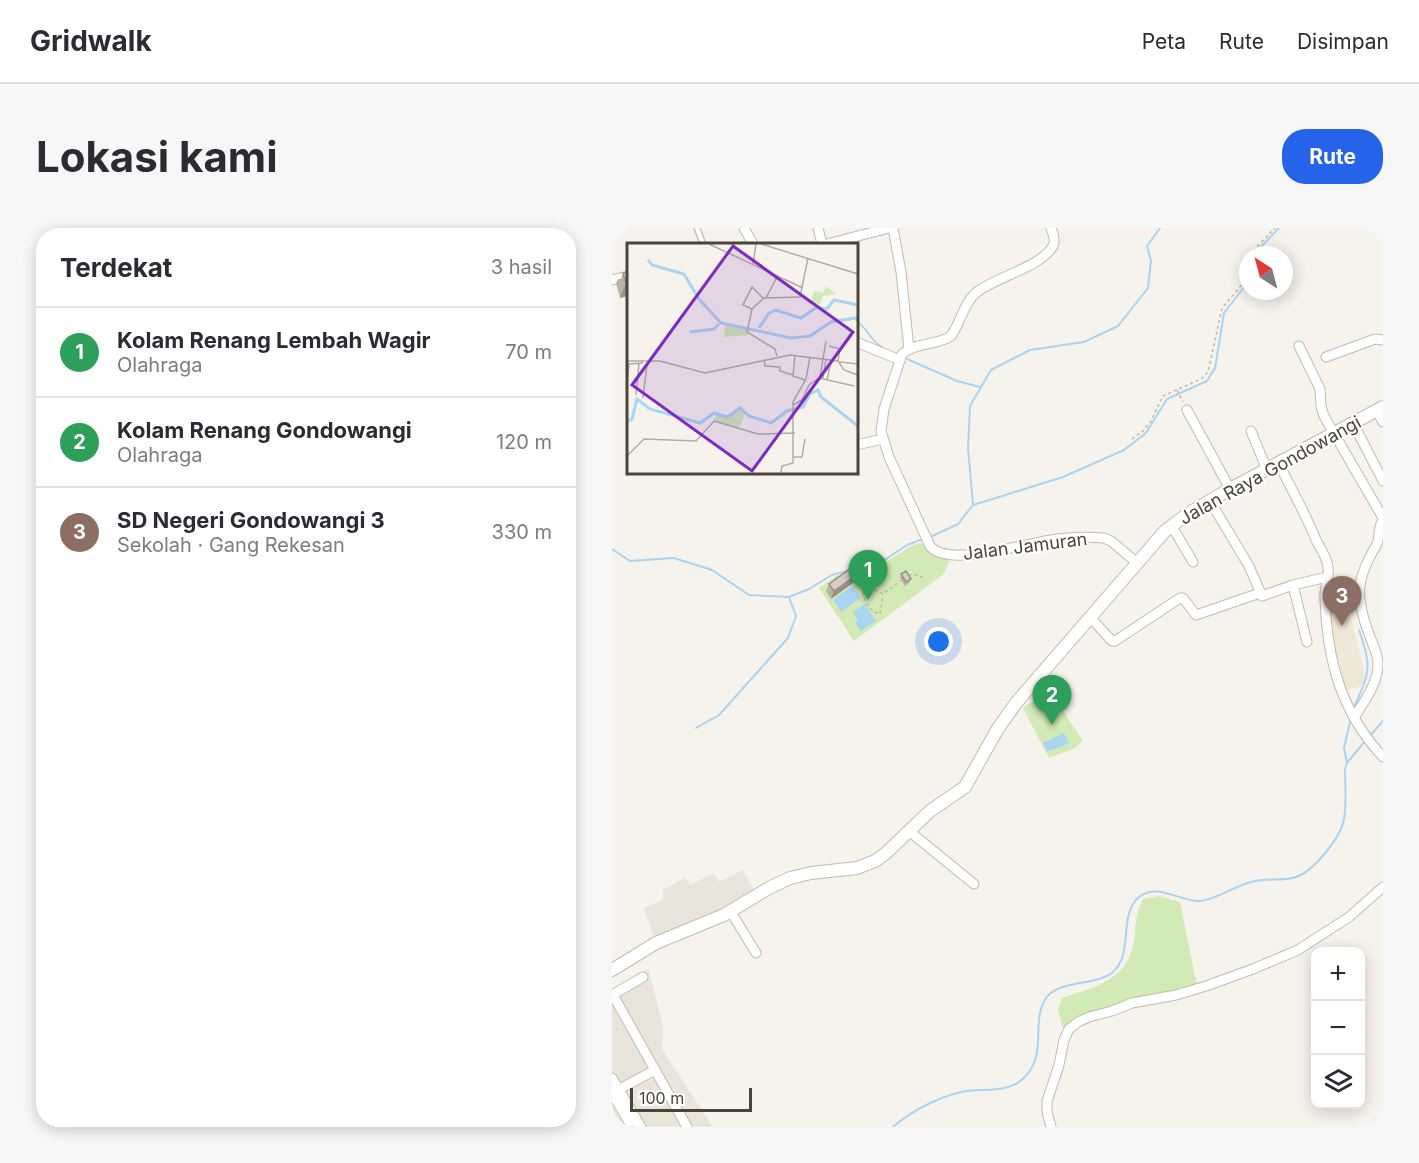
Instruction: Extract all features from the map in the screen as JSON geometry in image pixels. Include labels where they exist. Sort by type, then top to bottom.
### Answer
[{"type":"street","points":[[744,228],[752,243]]},
{"type":"street","points":[[818,228],[825,243]]},
{"type":"street","points":[[829,243],[891,228],[901,272],[909,349],[919,344],[947,339],[951,336],[976,292],[1018,271],[1053,247],[1051,228]]},
{"type":"street","points":[[612,280],[627,276]]},
{"type":"street","points":[[1326,357],[1375,339],[1383,339]]},
{"type":"street","points":[[858,343],[900,360]]},
{"type":"street","points":[[1299,346],[1320,389],[1321,406],[1333,434],[1383,519],[1380,523],[1376,546],[1363,568],[1360,584],[1360,602],[1378,662],[1378,671],[1374,684],[1354,718]]},
{"type":"street","name":"Jalan Jamuran","points":[[909,349],[902,354],[884,409],[881,431],[889,457],[930,546],[939,554],[964,556],[1057,539],[1104,538],[1136,562]]},
{"type":"street","points":[[1187,410],[1230,489]]},
{"type":"street","name":"Jalan Raya Gondowangi","points":[[612,970],[656,943],[731,912],[769,888],[790,878],[867,865],[885,854],[930,811],[965,787],[997,730],[1016,703],[1136,562],[1172,525],[1230,489],[1353,423],[1381,413]]},
{"type":"street","points":[[1353,423],[1383,481]]},
{"type":"street","points":[[1251,431],[1326,560],[1328,577],[1325,597],[1333,663],[1344,699],[1363,733],[1383,758]]},
{"type":"street","points":[[858,445],[883,439]]},
{"type":"street","points":[[1210,501],[1249,566],[1262,596],[1293,585],[1328,577]]},
{"type":"street","points":[[1172,525],[1193,562]]},
{"type":"street","points":[[1293,585],[1307,642]]},
{"type":"street","points":[[1090,617],[1112,641],[1115,641],[1180,598],[1183,598],[1196,615],[1260,593]]},
{"type":"street","points":[[909,831],[974,884]]},
{"type":"street","points":[[1051,1127],[1047,1101],[1059,1065],[1064,1040],[1069,1029],[1078,1022],[1132,1003],[1176,995],[1206,986],[1289,954],[1349,917],[1383,887]]},
{"type":"street","points":[[731,912],[756,953]]},
{"type":"street","points":[[643,977],[613,995],[687,1127]]},
{"type":"street","points":[[614,1093],[655,1070]]},
{"type":"street","points":[[612,1078],[614,1093],[636,1125]]},
{"type":"lane","points":[[697,228],[703,243]]},
{"type":"path","points":[[1258,246],[1275,228]]},
{"type":"path","points":[[1132,439],[1151,421],[1163,396],[1201,379],[1208,372],[1222,308],[1239,288]]},
{"type":"path","points":[[1178,390],[1180,396]]},
{"type":"path","points":[[866,585],[865,601],[871,609],[880,614],[883,594],[912,574],[922,577]]},
{"type":"path","points":[[859,581],[883,594]]},
{"type":"shaded area","points":[[1342,583],[1365,673],[1361,686],[1344,691],[1332,641],[1329,587]]},
{"type":"shaded area","points":[[743,870],[757,895],[656,943],[644,908],[663,900],[663,890],[685,878],[690,885],[714,873],[719,882]]},
{"type":"shaded area","points":[[648,969],[663,1025],[662,1049],[713,1127],[612,1127],[612,989]]},
{"type":"green space","points":[[921,543],[935,555],[950,559],[944,574],[854,641],[819,588],[836,576],[880,566],[911,546]]},
{"type":"green space","points":[[1041,696],[1045,702],[1053,696],[1083,741],[1075,748],[1049,758],[1023,708]]},
{"type":"green space","points":[[1159,896],[1180,902],[1197,986],[1178,992],[1140,998],[1064,1033],[1058,1009],[1062,998],[1106,981],[1123,967],[1133,945],[1137,917],[1143,899]]},
{"type":"water","points":[[852,586],[861,598],[841,612],[833,600]]},
{"type":"water","points":[[865,604],[876,621],[861,631],[855,623],[858,620],[853,612]]},
{"type":"water","points":[[1064,733],[1069,743],[1047,752],[1043,743]]},
{"type":"building","points":[[627,272],[626,283],[623,273]]},
{"type":"building","points":[[854,566],[859,573],[834,591],[829,584]]},
{"type":"building","points":[[906,571],[911,579],[906,582],[901,574]]},
{"type":"waterway","points":[[973,505],[968,448],[970,406],[991,370],[1030,350],[1084,342],[1118,326],[1148,288],[1151,261],[1147,246],[1160,228]]},
{"type":"waterway","points":[[1262,246],[1279,228]]},
{"type":"waterway","points":[[928,538],[958,524],[973,505],[1063,477],[1124,450],[1146,433],[1167,399],[1207,381],[1215,368],[1224,313],[1239,294]]},
{"type":"waterway","points":[[858,322],[883,348]]},
{"type":"waterway","points":[[907,359],[957,381],[980,387]]},
{"type":"waterway","points":[[612,549],[630,561],[674,558],[712,570],[749,595],[789,597],[809,589],[832,575],[883,561],[907,545],[923,539]]},
{"type":"waterway","points":[[696,728],[719,715],[788,638],[796,616],[789,597]]},
{"type":"waterway","points":[[1354,708],[1367,669],[1366,653],[1359,630]]},
{"type":"waterway","points":[[1369,737],[1383,721]]},
{"type":"waterway","points":[[1347,763],[1344,748],[1350,722]]},
{"type":"waterway","points":[[893,1127],[916,1110],[943,1098],[961,1092],[1006,1088],[1019,1082],[1029,1073],[1037,1052],[1039,1019],[1046,998],[1059,988],[1097,979],[1113,972],[1123,955],[1129,913],[1139,897],[1153,891],[1193,900],[1206,900],[1256,881],[1296,877],[1311,868],[1332,844],[1342,826],[1345,807],[1345,769],[1347,763],[1365,741]]},
{"type":"place","name":"Kolam Renang Lembah Wagir","points":[[868,600]]},
{"type":"place","name":"SD Negeri Gondowangi 3","points":[[1342,626]]},
{"type":"place","name":"Kolam Renang Gondowangi","points":[[1052,725]]}]
